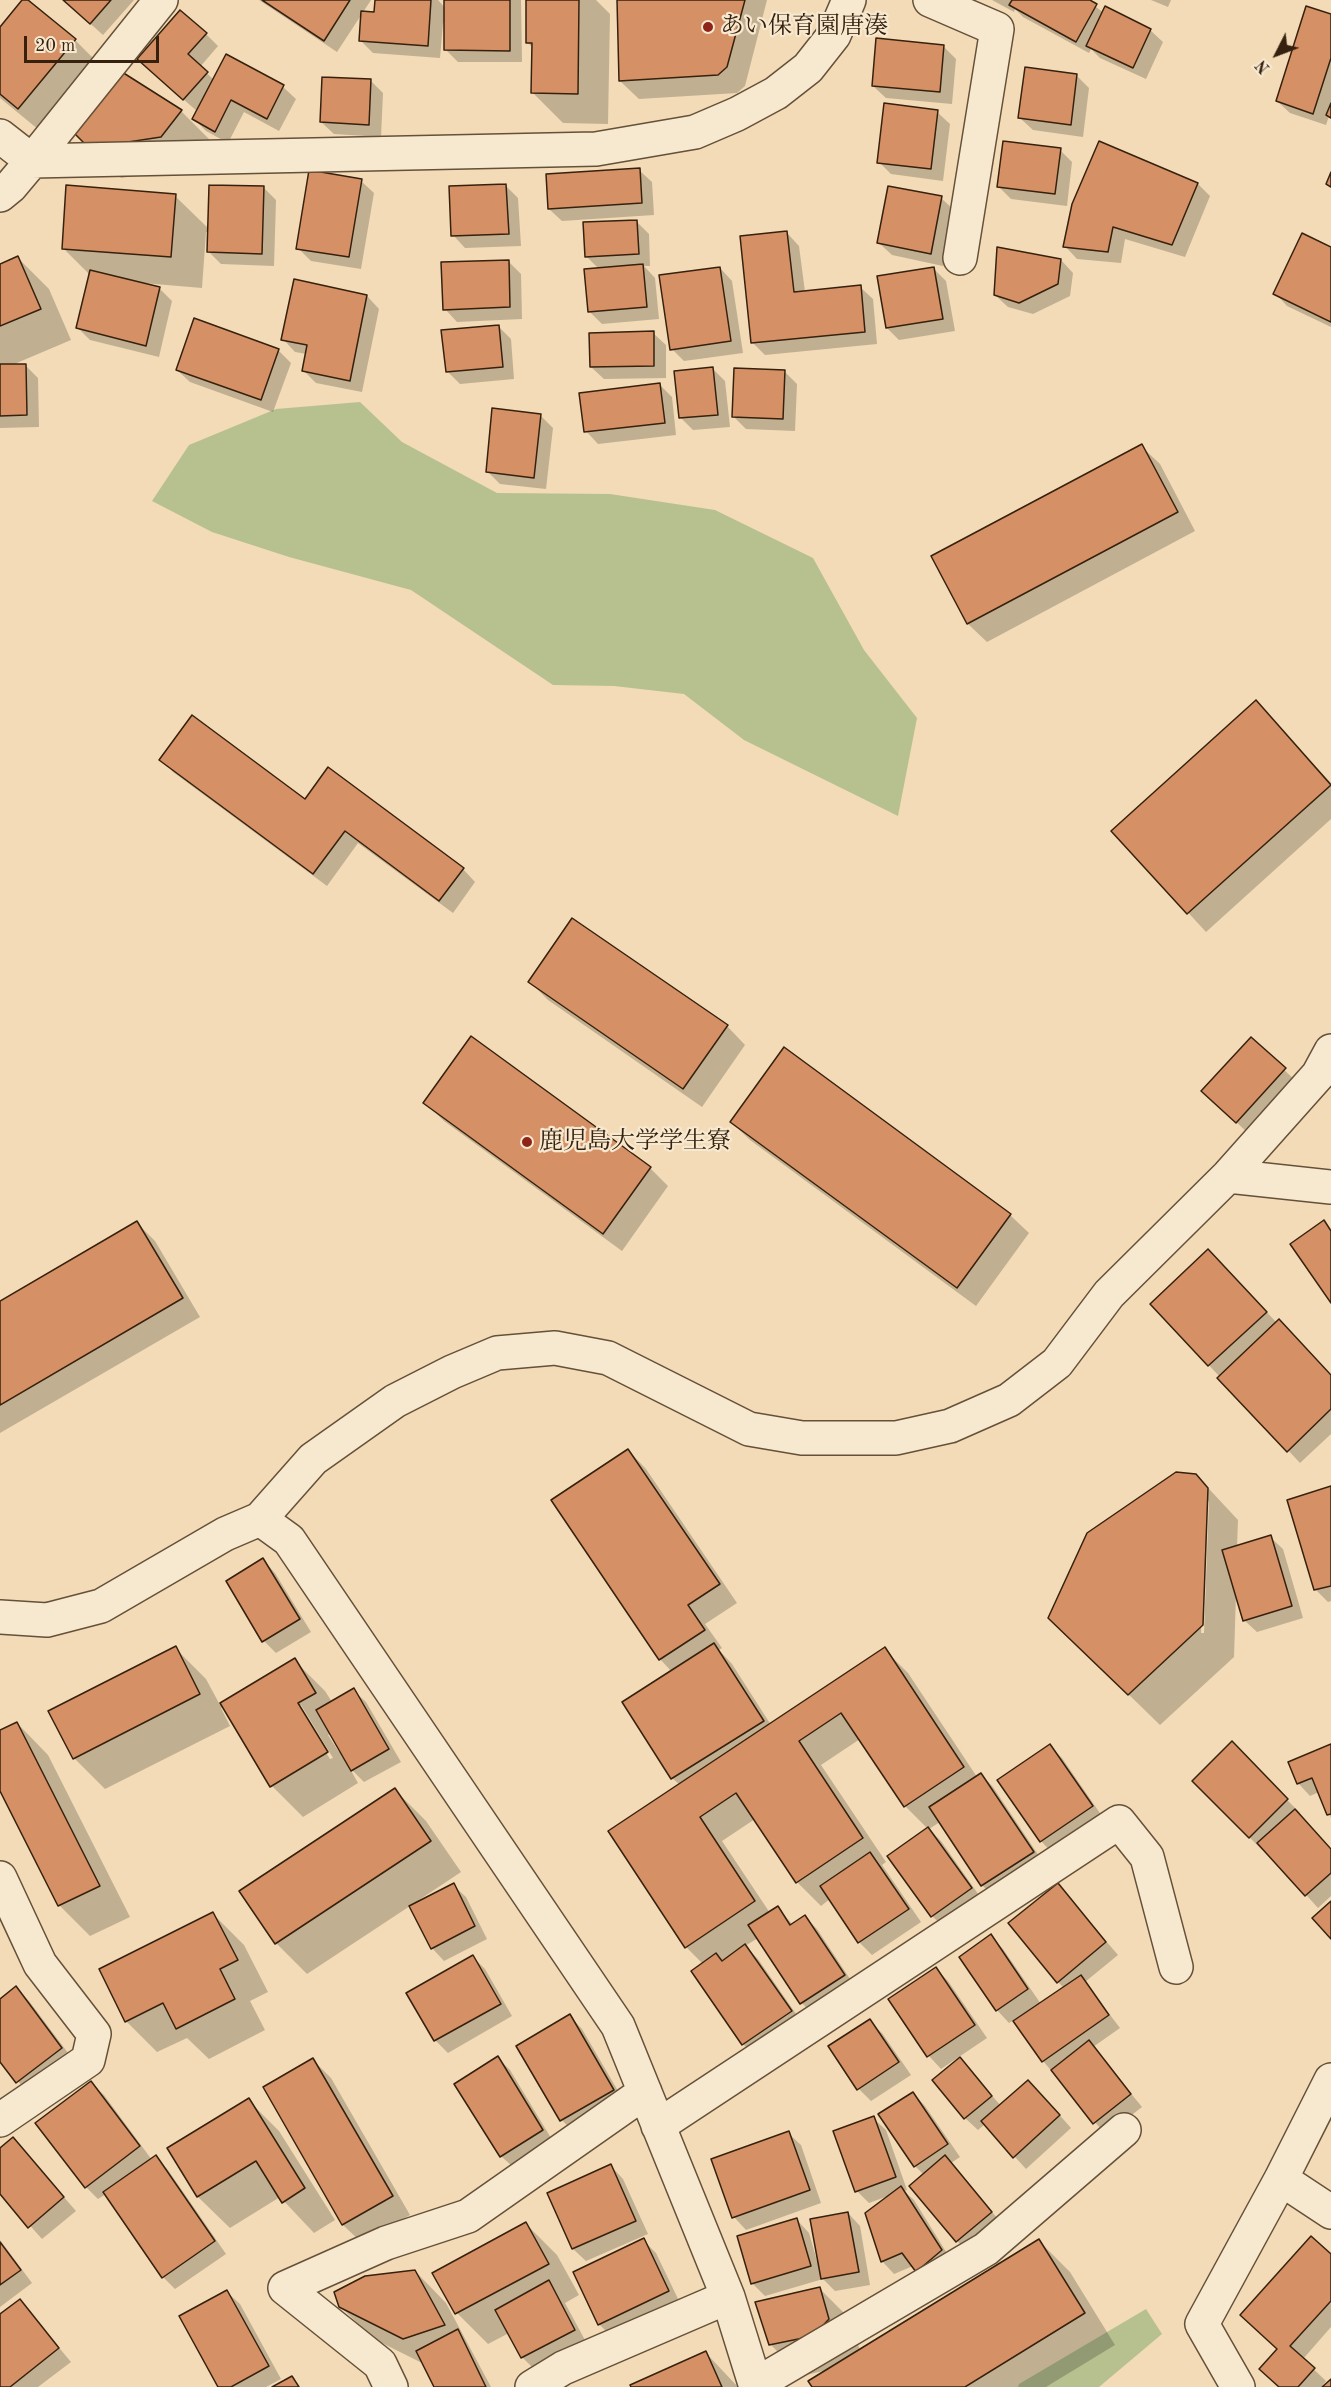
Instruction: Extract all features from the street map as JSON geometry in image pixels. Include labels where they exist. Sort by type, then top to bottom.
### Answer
[{"type":"street","points":[[0,195],[11,186],[32,161],[161,0]]},
{"type":"street","points":[[0,136],[32,161],[596,149],[695,132],[737,114],[776,93],[808,68],[834,35],[849,0]]},
{"type":"street","points":[[930,0],[997,29],[960,258]]},
{"type":"street","points":[[0,1617],[47,1620],[101,1606],[225,1534],[260,1519],[313,1459],[395,1401],[452,1372],[497,1353],[555,1348],[608,1358],[749,1429],[802,1438],[896,1438],[950,1426],[1009,1400],[1057,1363],[1109,1294],[1228,1176],[1318,1075],[1331,1051]]},
{"type":"street","points":[[1228,1176],[1331,1186]]},
{"type":"street","points":[[260,1519],[290,1540],[618,2026],[728,2297],[755,2386],[986,2249],[1124,2130]]},
{"type":"street","points":[[658,2126],[1119,1822],[1147,1857],[1176,1967]]},
{"type":"street","points":[[0,1878],[40,1964],[94,2034],[88,2060],[0,2120]]},
{"type":"street","points":[[1238,2387],[1202,2324],[1281,2179],[1331,2080]]},
{"type":"street","points":[[392,2387],[380,2364],[285,2288],[386,2243],[468,2216],[645,2092]]},
{"type":"street","points":[[1281,2179],[1331,2212]]},
{"type":"street","points":[[532,2387],[562,2368],[728,2297]]},
{"type":"green space","points":[[360,402],[402,442],[497,493],[610,494],[715,510],[813,558],[864,650],[917,718],[898,816],[744,740],[684,694],[614,686],[553,685],[411,590],[289,557],[212,532],[152,501],[189,445],[276,409]]},
{"type":"green space","points":[[1146,2309],[1162,2334],[1099,2387],[1018,2387],[1019,2384]]},
{"type":"building","points":[[22,0],[28,0],[76,39],[18,109],[0,94],[0,27]]},
{"type":"building","points":[[63,0],[111,0],[90,24]]},
{"type":"building","points":[[262,0],[350,0],[324,41]]},
{"type":"building","points":[[375,0],[431,0],[428,46],[359,41],[361,11],[374,12]]},
{"type":"building","points":[[444,0],[510,0],[510,51],[444,50]]},
{"type":"building","points":[[526,0],[579,0],[578,94],[531,93],[532,43],[526,43]]},
{"type":"building","points":[[617,0],[745,0],[727,67],[718,75],[619,81]]},
{"type":"building","points":[[1012,0],[1090,0],[1097,4],[1076,42],[1009,5]]},
{"type":"building","points":[[1105,6],[1151,29],[1133,68],[1086,46]]},
{"type":"building","points":[[1306,6],[1331,14],[1331,58],[1313,114],[1276,101]]},
{"type":"building","points":[[180,10],[207,33],[188,54],[208,72],[183,100],[137,59]]},
{"type":"building","points":[[876,38],[944,45],[940,92],[872,86]]},
{"type":"building","points":[[226,54],[284,85],[267,119],[231,100],[215,132],[192,119]]},
{"type":"building","points":[[1025,67],[1077,74],[1071,125],[1018,118]]},
{"type":"building","points":[[122,72],[182,110],[161,137],[89,148],[73,132]]},
{"type":"building","points":[[322,77],[371,79],[369,125],[320,122]]},
{"type":"building","points":[[884,103],[938,110],[931,169],[877,163]]},
{"type":"building","points":[[1331,103],[1331,118],[1326,115]]},
{"type":"building","points":[[1003,141],[1061,148],[1055,194],[997,187]]},
{"type":"building","points":[[1099,141],[1198,183],[1172,245],[1113,227],[1108,252],[1063,247],[1072,204]]},
{"type":"building","points":[[640,168],[642,203],[548,209],[546,174]]},
{"type":"building","points":[[309,170],[362,179],[349,257],[296,249]]},
{"type":"building","points":[[1331,172],[1331,187],[1326,184]]},
{"type":"building","points":[[506,184],[509,234],[451,236],[449,186]]},
{"type":"building","points":[[66,185],[176,194],[171,257],[62,249]]},
{"type":"building","points":[[209,185],[264,186],[262,254],[207,252]]},
{"type":"building","points":[[888,186],[942,196],[931,254],[877,243]]},
{"type":"building","points":[[637,220],[639,254],[585,257],[583,222]]},
{"type":"building","points":[[787,231],[794,292],[861,285],[865,332],[751,343],[740,236]]},
{"type":"building","points":[[1302,233],[1331,247],[1331,322],[1273,294]]},
{"type":"building","points":[[997,247],[1061,259],[1058,284],[1019,303],[994,295]]},
{"type":"building","points":[[18,256],[41,309],[0,326],[0,264]]},
{"type":"building","points":[[509,260],[510,307],[443,310],[441,262]]},
{"type":"building","points":[[643,264],[647,307],[588,312],[584,269]]},
{"type":"building","points":[[720,267],[731,341],[670,350],[659,275]]},
{"type":"building","points":[[934,267],[943,319],[886,328],[877,276]]},
{"type":"building","points":[[90,270],[160,287],[146,346],[76,328]]},
{"type":"building","points":[[294,279],[367,295],[350,381],[302,371],[307,345],[281,340]]},
{"type":"building","points":[[194,318],[279,349],[261,400],[176,370]]},
{"type":"building","points":[[499,325],[503,367],[446,372],[441,330]]},
{"type":"building","points":[[654,331],[654,366],[590,367],[589,333]]},
{"type":"building","points":[[0,364],[26,364],[27,415],[0,416]]},
{"type":"building","points":[[713,367],[718,415],[679,418],[674,371]]},
{"type":"building","points":[[734,368],[785,370],[783,419],[732,417]]},
{"type":"building","points":[[660,383],[665,423],[584,432],[579,393]]},
{"type":"building","points":[[492,408],[541,414],[534,478],[486,472]]},
{"type":"building","points":[[1142,444],[1178,512],[967,624],[931,556]]},
{"type":"building","points":[[1256,700],[1331,785],[1187,914],[1111,831]]},
{"type":"building","points":[[192,715],[305,799],[328,767],[464,868],[439,901],[345,831],[313,874],[159,760]]},
{"type":"building","points":[[572,918],[728,1025],[683,1089],[528,982]]},
{"type":"building","points":[[471,1036],[651,1167],[603,1234],[423,1103]]},
{"type":"building","points":[[1251,1037],[1286,1068],[1236,1123],[1201,1091]]},
{"type":"building","points":[[784,1047],[1011,1214],[957,1288],[730,1122]]},
{"type":"building","points":[[1324,1220],[1331,1231],[1331,1303],[1290,1244]]},
{"type":"building","points":[[137,1221],[183,1298],[0,1405],[0,1301]]},
{"type":"building","points":[[1208,1249],[1267,1312],[1208,1366],[1150,1304]]},
{"type":"building","points":[[1279,1319],[1331,1375],[1331,1409],[1287,1452],[1217,1378]]},
{"type":"building","points":[[628,1449],[720,1584],[688,1605],[705,1630],[659,1660],[551,1500]]},
{"type":"building","points":[[1176,1472],[1196,1474],[1208,1488],[1203,1625],[1128,1695],[1048,1618],[1087,1533]]},
{"type":"building","points":[[1331,1486],[1331,1586],[1314,1590],[1287,1500]]},
{"type":"building","points":[[1271,1535],[1292,1606],[1243,1621],[1222,1550]]},
{"type":"building","points":[[263,1558],[300,1619],[262,1642],[226,1581]]},
{"type":"building","points":[[714,1643],[764,1721],[671,1779],[622,1702]]},
{"type":"building","points":[[176,1646],[200,1694],[73,1759],[48,1711]]},
{"type":"building","points":[[885,1647],[964,1767],[904,1807],[841,1713],[799,1741],[863,1838],[796,1883],[736,1793],[700,1817],[755,1901],[685,1948],[608,1831]]},
{"type":"building","points":[[295,1658],[316,1693],[298,1703],[328,1752],[270,1787],[220,1703]]},
{"type":"building","points":[[354,1688],[389,1749],[351,1771],[316,1710]]},
{"type":"building","points":[[17,1722],[100,1886],[58,1906],[0,1791],[0,1730]]},
{"type":"building","points":[[1232,1741],[1288,1799],[1249,1838],[1192,1781]]},
{"type":"building","points":[[1050,1744],[1093,1806],[1040,1842],[997,1780]]},
{"type":"building","points":[[1331,1744],[1331,1814],[1327,1815],[1312,1778],[1297,1784],[1288,1762]]},
{"type":"building","points":[[981,1773],[1034,1852],[981,1886],[929,1807]]},
{"type":"building","points":[[395,1788],[431,1841],[275,1944],[239,1891]]},
{"type":"building","points":[[1295,1809],[1331,1849],[1331,1873],[1305,1896],[1257,1843]]},
{"type":"building","points":[[928,1827],[972,1888],[931,1917],[887,1856]]},
{"type":"building","points":[[870,1852],[909,1909],[858,1943],[820,1886]]},
{"type":"building","points":[[454,1883],[475,1926],[431,1949],[409,1906]]},
{"type":"building","points":[[1058,1883],[1106,1942],[1057,1983],[1008,1923]]},
{"type":"building","points":[[1331,1901],[1331,1939],[1312,1918]]},
{"type":"building","points":[[778,1906],[790,1925],[805,1915],[845,1975],[800,2004],[748,1925]]},
{"type":"building","points":[[213,1912],[238,1960],[220,1969],[235,1999],[176,2029],[163,2003],[125,2022],[99,1969]]},
{"type":"building","points":[[991,1934],[1028,1989],[996,2011],[959,1957]]},
{"type":"building","points":[[745,1944],[792,2011],[742,2045],[691,1971],[716,1953],[722,1961]]},
{"type":"building","points":[[473,1955],[501,2004],[434,2041],[406,1993]]},
{"type":"building","points":[[936,1967],[975,2025],[927,2057],[888,1999]]},
{"type":"building","points":[[1081,1975],[1109,2015],[1042,2062],[1013,2021]]},
{"type":"building","points":[[16,1986],[62,2048],[16,2083],[0,2062],[0,1999]]},
{"type":"building","points":[[570,2014],[614,2090],[560,2121],[516,2046]]},
{"type":"building","points":[[870,2019],[899,2062],[857,2090],[828,2046]]},
{"type":"building","points":[[1089,2040],[1131,2094],[1093,2124],[1051,2070]]},
{"type":"building","points":[[498,2056],[543,2130],[500,2157],[454,2084]]},
{"type":"building","points":[[960,2057],[992,2096],[964,2119],[932,2080]]},
{"type":"building","points":[[313,2058],[393,2196],[342,2225],[263,2087]]},
{"type":"building","points":[[1028,2080],[1060,2115],[1013,2158],[981,2121]]},
{"type":"building","points":[[91,2081],[140,2146],[85,2188],[35,2123]]},
{"type":"building","points":[[913,2092],[948,2144],[914,2167],[878,2114]]},
{"type":"building","points":[[249,2098],[305,2188],[282,2203],[256,2161],[197,2197],[167,2148]]},
{"type":"building","points":[[874,2116],[896,2177],[855,2192],[833,2131]]},
{"type":"building","points":[[789,2131],[810,2190],[732,2218],[711,2159]]},
{"type":"building","points":[[13,2137],[64,2197],[28,2228],[0,2194],[0,2148]]},
{"type":"building","points":[[156,2155],[215,2241],[162,2278],[103,2192]]},
{"type":"building","points":[[945,2155],[992,2212],[956,2242],[909,2186]]},
{"type":"building","points":[[611,2164],[636,2221],[572,2249],[547,2193]]},
{"type":"building","points":[[901,2186],[942,2250],[916,2272],[902,2253],[881,2262],[865,2213]]},
{"type":"building","points":[[848,2212],[859,2272],[821,2279],[810,2219]]},
{"type":"building","points":[[797,2218],[811,2266],[751,2284],[737,2236]]},
{"type":"building","points":[[526,2222],[549,2264],[455,2314],[432,2273]]},
{"type":"building","points":[[1311,2236],[1331,2254],[1331,2301],[1290,2346],[1315,2368],[1298,2387],[1279,2387],[1259,2369],[1277,2349],[1240,2315]]},
{"type":"building","points":[[644,2238],[669,2291],[598,2325],[573,2272]]},
{"type":"building","points":[[1039,2239],[1085,2313],[965,2387],[812,2387],[808,2381]]},
{"type":"building","points":[[0,2242],[21,2270],[0,2285]]},
{"type":"building","points":[[415,2270],[445,2325],[403,2339],[339,2307],[334,2292],[365,2276]]},
{"type":"building","points":[[549,2280],[575,2330],[521,2358],[495,2310]]},
{"type":"building","points":[[820,2287],[829,2319],[813,2336],[769,2345],[755,2302]]},
{"type":"building","points":[[227,2290],[269,2366],[231,2387],[218,2387],[179,2316]]},
{"type":"building","points":[[20,2299],[59,2348],[10,2387],[0,2387],[0,2314]]},
{"type":"building","points":[[458,2329],[486,2387],[434,2387],[416,2351]]},
{"type":"building","points":[[706,2351],[722,2387],[631,2387],[630,2385]]},
{"type":"building","points":[[292,2376],[299,2387],[272,2387]]},
{"type":"building","points":[[1331,2379],[1331,2387],[1322,2387]]},
{"type":"place","name":"あい保育園唐湊","points":[[708,27]]},
{"type":"place","name":"鹿児島大学学生寮","points":[[527,1142]]}]
